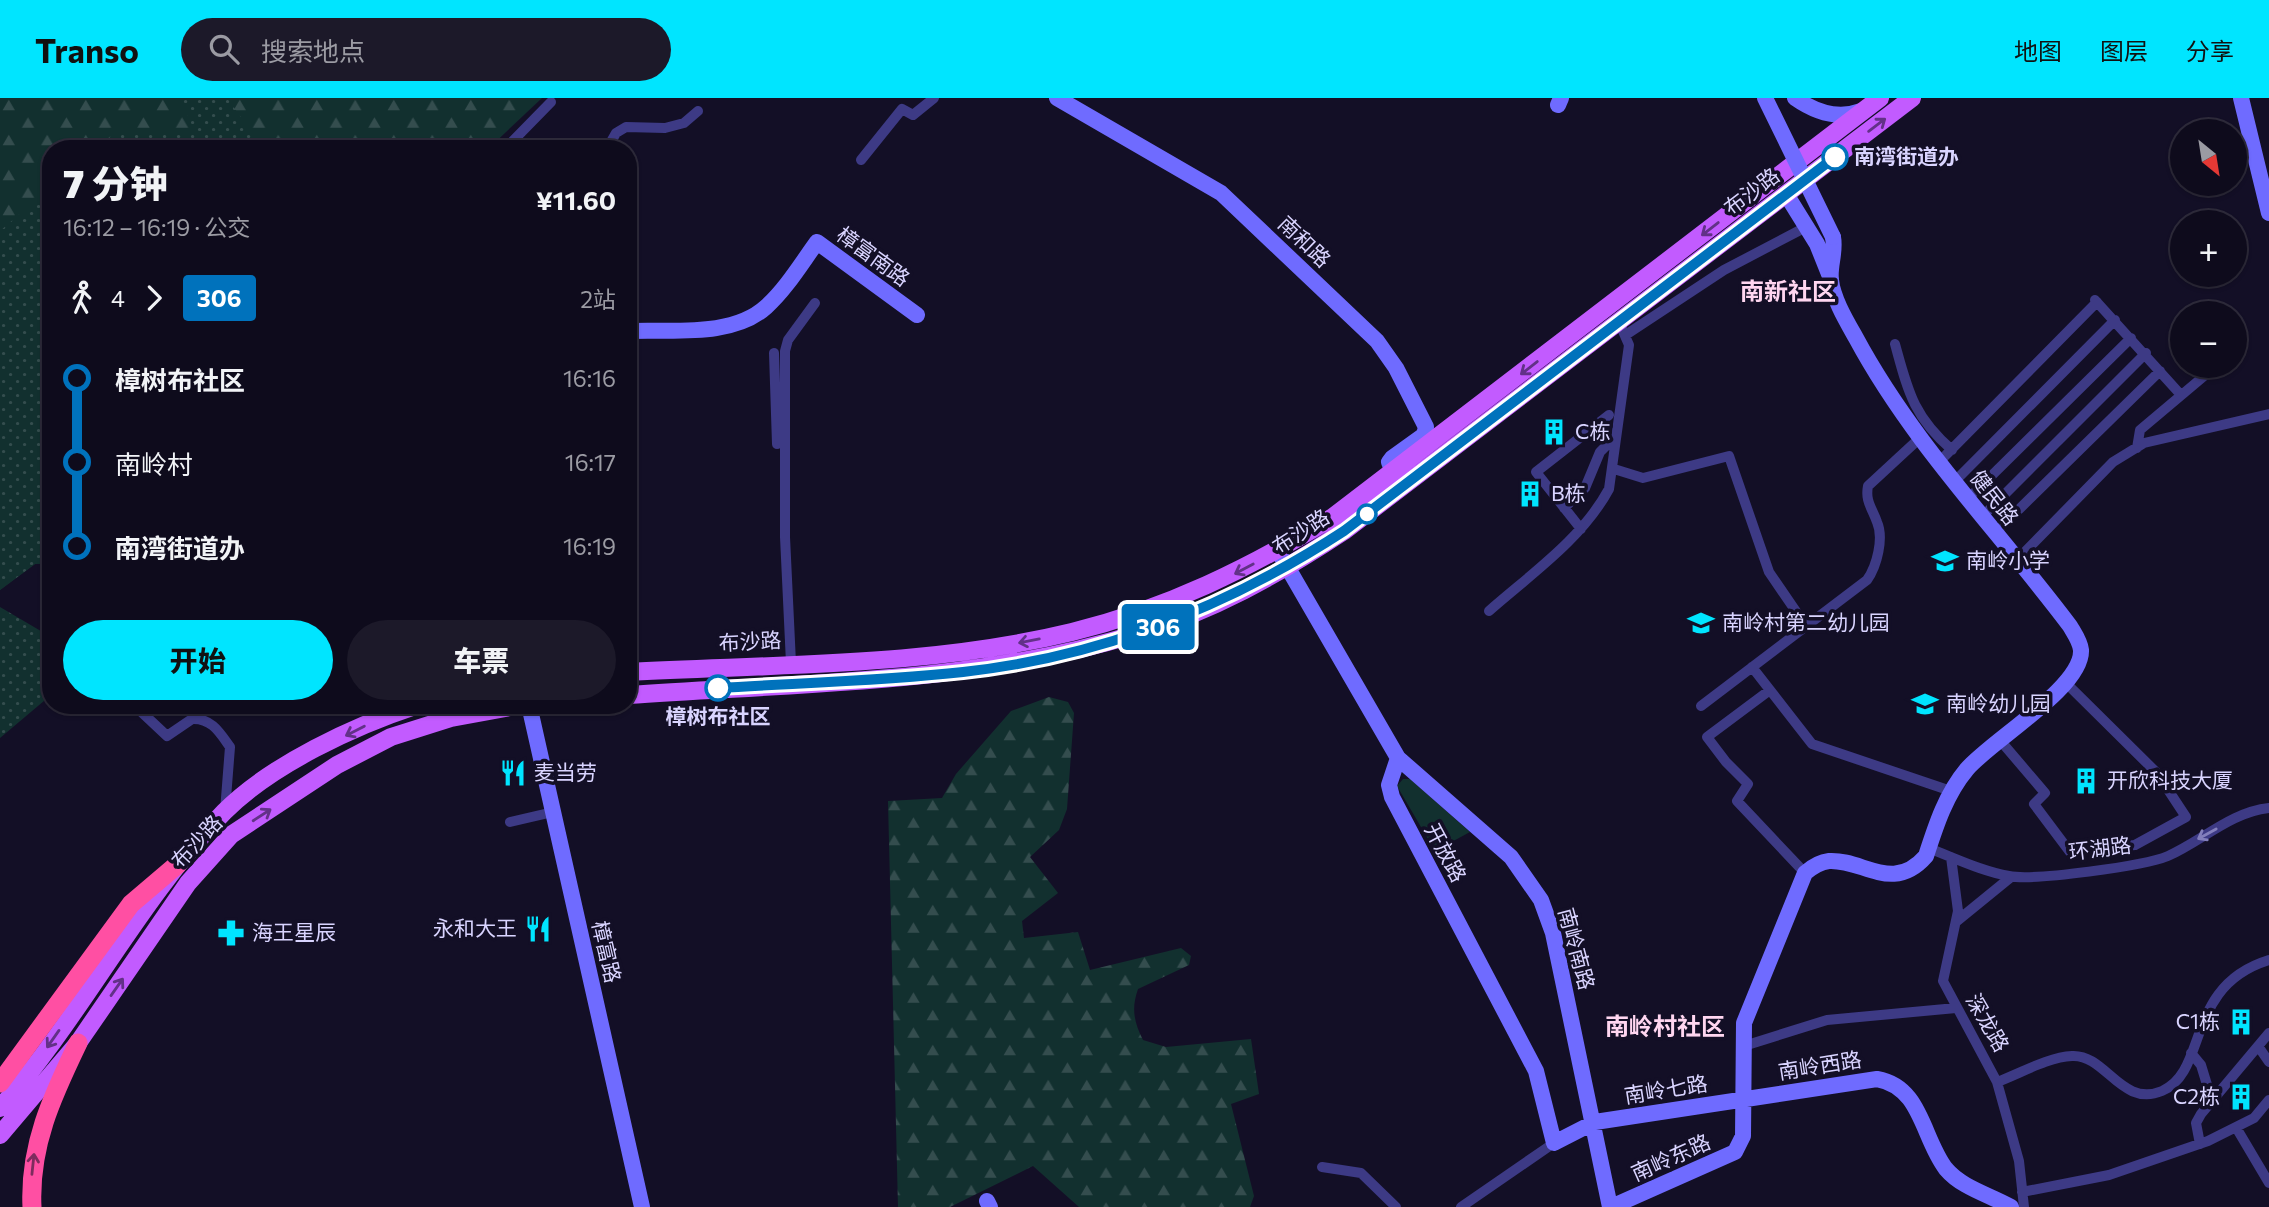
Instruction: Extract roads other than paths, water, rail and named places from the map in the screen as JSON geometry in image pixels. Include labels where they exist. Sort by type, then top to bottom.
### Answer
[{"type":"highway","points":[[0,1083],[131,904],[178,864]]},
{"type":"highway","points":[[32,1207],[34,1150],[42,1123],[78,1043]]},
{"type":"main road","name":"布沙路","points":[[637,671],[964,652],[1073,632],[1188,594],[1278,551],[1333,517],[1880,98]]},
{"type":"main road","name":"布沙路","points":[[637,694],[963,672],[1022,663],[1138,634],[1245,591],[1287,569],[1344,531],[1623,328],[1786,194],[1912,98]]},
{"type":"main road","name":"布沙路","points":[[0,1108],[178,864],[225,811],[272,774],[392,714]]},
{"type":"main road","name":"布沙路","points":[[0,1135],[78,1043],[188,883],[231,835],[337,765],[442,714]]},
{"type":"street","points":[[861,160],[902,109],[913,115],[934,98]]},
{"type":"street","name":"南和路","points":[[1057,98],[1221,193],[1377,341],[1396,368],[1426,427],[1424,435],[1389,462],[1393,472]]},
{"type":"street","name":"健民路","points":[[1765,98],[1833,237],[1836,249],[1831,279],[1845,317],[1863,351],[1939,462],[2079,642],[2079,664],[2066,683],[1968,768],[1951,791],[1920,863],[1908,870],[1890,874],[1869,872],[1831,861],[1805,873]]},
{"type":"street","points":[[1795,98],[1810,108],[1839,115],[1864,110]]},
{"type":"street","points":[[2241,98],[2265,182],[2269,213]]},
{"type":"street","points":[[514,140],[551,102]]},
{"type":"street","points":[[1810,108],[1822,127],[1821,144]]},
{"type":"street","points":[[612,140],[616,133],[626,127],[665,128],[684,122],[698,111]]},
{"type":"street","points":[[1786,194],[1807,227],[1831,279]]},
{"type":"street","points":[[1489,611],[1580,529],[1599,508],[1609,489],[1614,469],[1629,345],[1623,328],[1724,270],[1807,227]]},
{"type":"street","name":"樟富南路","points":[[637,331],[715,327],[746,320],[765,308],[779,294],[817,242],[917,315]]},
{"type":"street","points":[[1939,462],[2096,301],[2146,354],[2180,396]]},
{"type":"street","points":[[788,663],[785,351],[788,340],[815,303]]},
{"type":"street","points":[[1960,476],[2115,320]]},
{"type":"street","points":[[1975,492],[2131,338]]},
{"type":"street","points":[[1895,344],[1905,359],[1919,416],[1951,450]]},
{"type":"street","points":[[774,353],[788,663]]},
{"type":"street","points":[[1989,510],[2146,354]]},
{"type":"street","points":[[2002,526],[2160,371]]},
{"type":"street","points":[[2137,447],[2140,430],[2202,378]]},
{"type":"street","points":[[2017,560],[2113,462],[2137,447],[2144,443],[2269,414]]},
{"type":"street","points":[[1580,529],[1536,472],[1550,457],[1595,421],[1609,415]]},
{"type":"street","points":[[1701,706],[1867,580],[1874,570],[1880,534],[1868,505],[1868,486],[1921,437]]},
{"type":"street","points":[[1564,508],[1579,494],[1590,478],[1597,457],[1607,445]]},
{"type":"street","points":[[1614,469],[1643,478],[1729,456],[1769,572],[1806,626]]},
{"type":"street","points":[[1583,468],[1590,478]]},
{"type":"street","points":[[1278,551],[1398,758]]},
{"type":"street","points":[[1752,667],[1812,744],[1951,791]]},
{"type":"street","points":[[1999,739],[2045,793],[2035,804],[2070,852],[2134,845],[2186,817],[2157,773],[2066,683]]},
{"type":"street","points":[[1743,1099],[1744,1023],[1805,873],[1737,801],[1748,784],[1726,762],[1707,737],[1770,690]]},
{"type":"street","points":[[144,714],[167,736],[192,719],[207,721],[215,727],[230,747],[225,811]]},
{"type":"street","name":"樟富路","points":[[531,714],[642,1207]]},
{"type":"street","name":"南岭南路","points":[[1398,758],[1511,857],[1541,900],[1553,933],[1611,1207]]},
{"type":"street","name":"开放路","points":[[1398,758],[1389,785],[1392,797],[1536,1071],[1554,1143]]},
{"type":"street","name":"环湖路","points":[[1928,848],[2011,877],[2148,862],[2169,856],[2236,818],[2254,810],[2269,808]]},
{"type":"street","points":[[510,822],[553,812]]},
{"type":"street","name":"深龙路","points":[[1951,857],[1957,921],[1943,981],[1997,1082],[2019,1161],[2024,1207]]},
{"type":"street","points":[[1957,921],[2011,877]]},
{"type":"street","points":[[1997,1082],[2072,1056],[2094,1063],[2130,1090],[2154,1093],[2177,1080],[2213,999],[2225,984],[2237,974],[2269,960]]},
{"type":"street","points":[[1744,1046],[1828,1020],[1956,1008]]},
{"type":"street","points":[[2200,1144],[2196,1123],[2269,1032]]},
{"type":"street","points":[[2258,1045],[2269,1062]]},
{"type":"street","points":[[2191,1053],[2201,1065],[2212,1101]]},
{"type":"street","name":"南岭西路","points":[[1743,1099],[1877,1079],[1889,1081],[1910,1097],[1946,1169],[1974,1190],[2011,1207]]},
{"type":"street","name":"南岭七路","points":[[1594,1122],[1743,1099]]},
{"type":"street","name":"南岭东路","points":[[1611,1207],[1738,1149],[1743,1136],[1743,1099]]},
{"type":"street","points":[[2022,1192],[2109,1175],[2200,1144],[2237,1129],[2253,1118],[2269,1100]]},
{"type":"street","points":[[1461,1207],[1554,1143],[1594,1122]]},
{"type":"street","points":[[2237,1129],[2269,1183]]},
{"type":"street","points":[[1322,1167],[1361,1173],[1396,1207]]},
{"type":"place","name":"南湾街道办","points":[[1835,157]]},
{"type":"place","name":"C栋","points":[[1554,432]]},
{"type":"place","name":"B栋","points":[[1530,494]]},
{"type":"place","name":"南岭小学","points":[[1945,561]]},
{"type":"place","name":"南岭村第二幼儿园","points":[[1701,623]]},
{"type":"place","name":"樟树布社区","points":[[718,688]]},
{"type":"place","name":"南岭幼儿园","points":[[1925,704]]},
{"type":"place","name":"麦当劳","points":[[513,773]]},
{"type":"place","name":"开欣科技大厦","points":[[2086,781]]},
{"type":"place","name":"永和大王","points":[[538,929]]},
{"type":"place","name":"海王星辰","points":[[231,933]]},
{"type":"place","name":"C1栋","points":[[2241,1022]]},
{"type":"place","name":"C2栋","points":[[2241,1097]]},
{"type":"district","name":"南新社区","points":[[1788,292]]},
{"type":"district","name":"南岭村社区","points":[[1665,1027]]}]
